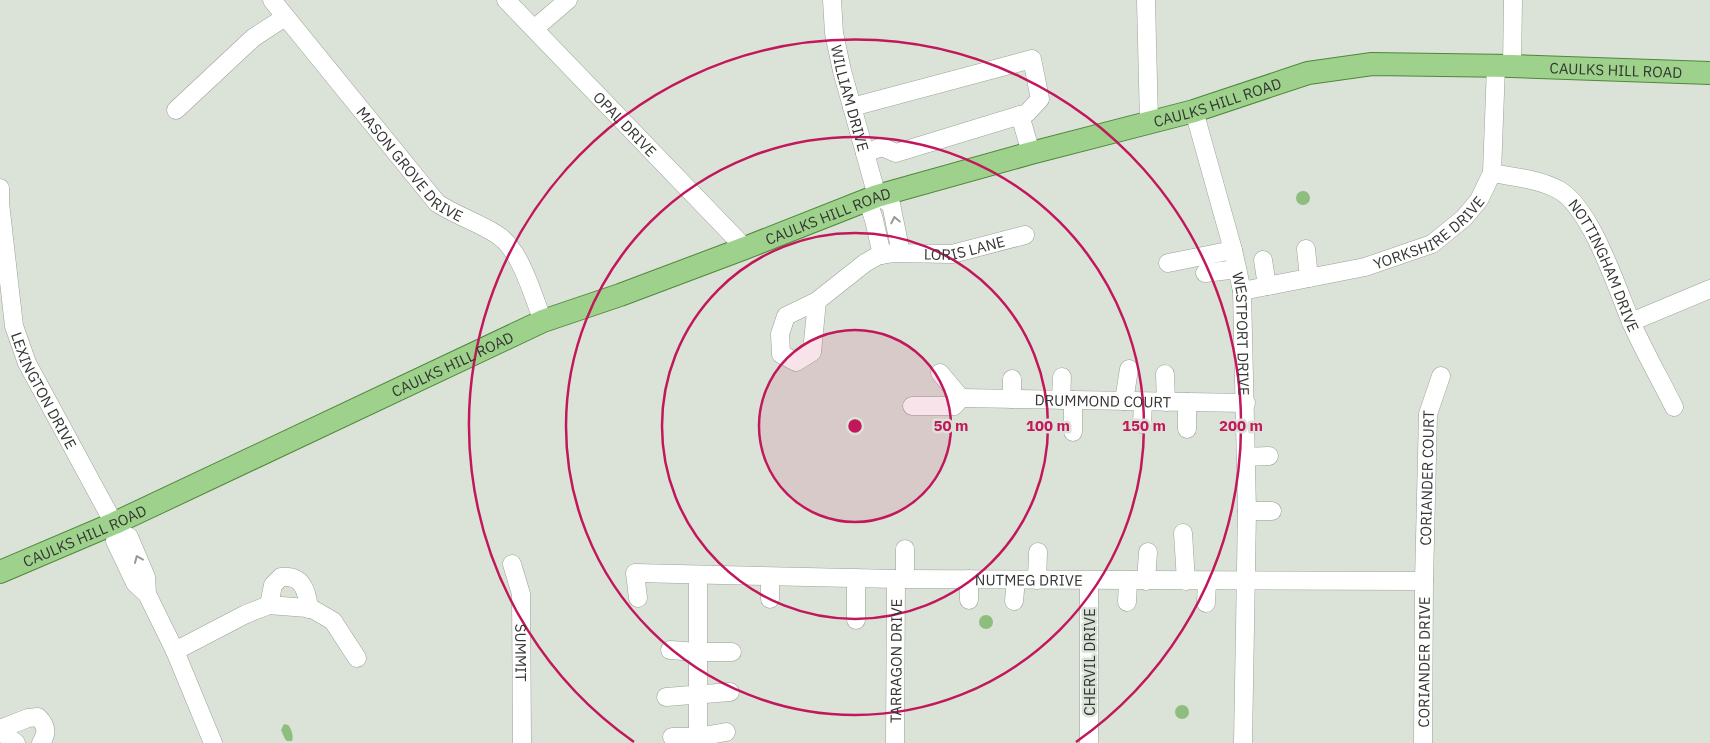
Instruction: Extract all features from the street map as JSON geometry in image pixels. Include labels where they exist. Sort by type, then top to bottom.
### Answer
[{"type":"main road","name":"CAULKS HILL ROAD","points":[[0,572],[116,527],[543,321],[620,296],[877,196],[1031,153],[1194,111],[1308,73],[1372,64],[1504,66],[1710,73]]},
{"type":"street","name":"MASON GROVE DRIVE","points":[[272,0],[437,203],[455,215],[498,235],[513,250],[524,272],[543,321]]},
{"type":"street","name":"OPAL DRIVE","points":[[506,0],[745,248]]},
{"type":"street","points":[[534,29],[568,0]]},
{"type":"street","name":"WILLIAM DRIVE","points":[[832,0],[834,33],[842,71],[877,196]]},
{"type":"street","points":[[1146,0],[1149,122]]},
{"type":"street","name":"YORKSHIRE DRIVE","points":[[1242,291],[1365,267],[1432,244],[1464,218],[1480,200],[1492,173],[1513,0]]},
{"type":"street","points":[[176,110],[254,38],[285,17]]},
{"type":"street","points":[[852,107],[1032,59],[1040,99],[1027,113],[896,153],[882,147],[865,153]]},
{"type":"street","name":"WESTPORT DRIVE","points":[[1194,111],[1233,250],[1242,291],[1247,511],[1243,743]]},
{"type":"street","points":[[1020,115],[1031,153]]},
{"type":"street","name":"NOTTINGHAM DRIVE","points":[[1492,173],[1539,182],[1560,191],[1572,201],[1587,223],[1599,246],[1631,322],[1674,407]]},
{"type":"street","name":"LEXINGTON DRIVE","points":[[0,188],[0,203],[14,326],[27,363],[116,527],[129,537],[146,577],[147,594],[175,651],[213,743]]},
{"type":"street","points":[[877,196],[870,207],[882,255]]},
{"type":"street","name":"LORIS LANE","points":[[877,196],[891,204],[901,253]]},
{"type":"street","name":"LORIS LANE","points":[[818,302],[865,263],[882,255],[901,253],[952,254],[1025,236]]},
{"type":"street","points":[[1306,249],[1310,278]]},
{"type":"street","points":[[1168,263],[1233,250]]},
{"type":"street","points":[[1263,260],[1266,286]]},
{"type":"street","points":[[1205,273],[1237,269]]},
{"type":"street","points":[[1631,322],[1710,289]]},
{"type":"street","points":[[1124,401],[1129,369]]},
{"type":"street","points":[[912,406],[954,406],[961,398],[940,373]]},
{"type":"street","points":[[1165,374],[1166,402]]},
{"type":"street","name":"CORIANDER COURT","points":[[1424,581],[1428,414],[1441,376]]},
{"type":"street","points":[[1062,377],[1073,432]]},
{"type":"street","points":[[1012,379],[1012,399]]},
{"type":"street","name":"DRUMMOND COURT","points":[[961,398],[1246,403]]},
{"type":"street","points":[[1142,424],[1143,402]]},
{"type":"street","points":[[1187,402],[1187,429]]},
{"type":"street","points":[[1246,456],[1269,456]]},
{"type":"street","points":[[1247,511],[1272,511]]},
{"type":"street","points":[[1183,533],[1186,581]]},
{"type":"street","name":"TARRAGON DRIVE","points":[[895,743],[900,579],[904,549]]},
{"type":"street","points":[[1037,580],[1038,552]]},
{"type":"street","points":[[1146,581],[1148,552]]},
{"type":"street","name":"SUMMIT","points":[[512,564],[521,594],[522,743]]},
{"type":"street","name":"NUTMEG DRIVE","points":[[638,598],[635,573],[698,576],[970,580],[1424,581]]},
{"type":"street","points":[[268,606],[273,585],[281,577],[289,576],[299,581],[307,592],[309,609]]},
{"type":"street","points":[[698,576],[698,740]]},
{"type":"street","points":[[770,577],[770,598]]},
{"type":"street","points":[[856,578],[856,620]]},
{"type":"street","points":[[969,600],[970,580]]},
{"type":"street","points":[[1014,601],[1016,580]]},
{"type":"street","name":"CHERVIL DRIVE","points":[[1089,743],[1090,581]]},
{"type":"street","points":[[1127,602],[1128,581]]},
{"type":"street","points":[[1206,603],[1207,581]]},
{"type":"street","name":"CORIANDER DRIVE","points":[[1423,743],[1424,581]]},
{"type":"street","points":[[175,651],[246,614],[268,606],[309,609],[333,621],[357,658]]},
{"type":"street","points":[[670,650],[732,652]]},
{"type":"street","points":[[666,697],[730,692]]},
{"type":"street","points":[[16,743],[0,730],[28,718],[38,717],[44,723],[46,729],[41,743]]},
{"type":"street","points":[[672,737],[698,740],[726,732]]},
{"type":"shaded area","points":[[1300,191],[1306,191],[1310,198],[1306,205],[1300,205],[1296,201],[1296,195]]},
{"type":"shaded area","points":[[986,615],[991,617],[993,622],[991,627],[986,629],[981,627],[979,622],[981,617]]},
{"type":"shaded area","points":[[1179,705],[1185,705],[1189,712],[1185,719],[1179,719],[1175,715],[1175,709]]},
{"type":"shaded area","points":[[284,724],[290,728],[292,741],[285,739],[281,730]]}]
